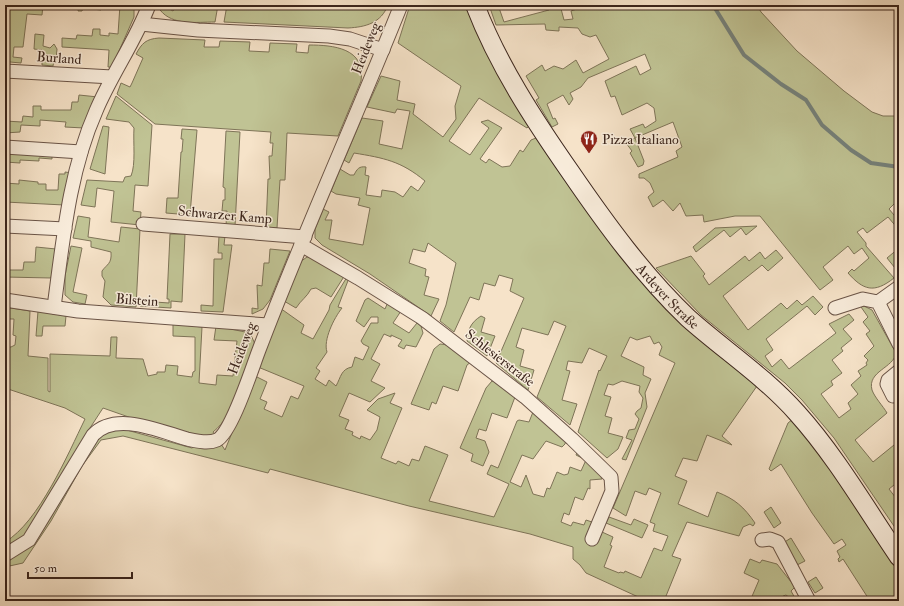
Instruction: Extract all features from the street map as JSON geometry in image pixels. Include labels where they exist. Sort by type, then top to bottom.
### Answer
[{"type":"main road","name":"Ardeyer Straße","points":[[475,5],[495,52],[544,134],[621,243],[660,290],[688,318],[776,392],[798,415],[836,464],[899,557]]},
{"type":"street","points":[[54,307],[65,229],[80,152],[95,112],[141,24],[149,5]]},
{"type":"street","name":"Heideweg","points":[[5,555],[29,540],[98,429],[112,424],[130,424],[200,442],[216,440],[224,434],[239,403],[268,325],[401,5]]},
{"type":"street","points":[[141,24],[198,30],[329,36],[350,39],[383,50]]},
{"type":"street","name":"Burland","points":[[5,71],[112,78]]},
{"type":"street","points":[[5,147],[80,152]]},
{"type":"street","name":"Schwarzer Kamp","points":[[143,224],[303,241]]},
{"type":"street","points":[[5,226],[65,229]]},
{"type":"street","name":"Schlesierstraße","points":[[303,241],[422,318],[525,397],[607,473],[611,478],[612,491],[592,540]]},
{"type":"street","points":[[835,308],[863,299],[878,302],[899,287]]},
{"type":"street","name":"Bilstein","points":[[5,300],[78,311],[268,325]]},
{"type":"street","points":[[878,302],[899,344]]},
{"type":"street","points":[[893,396],[887,384],[888,380],[899,371]]},
{"type":"street","points":[[762,540],[770,539],[778,542],[810,601]]},
{"type":"green space","points":[[5,5],[43,5],[42,15],[27,14],[23,47],[14,47],[13,57],[22,58],[21,63],[10,62],[5,58]]},
{"type":"green space","points":[[79,5],[114,5],[114,7],[102,6],[101,10],[83,8],[82,11],[78,11]]},
{"type":"green space","points":[[120,5],[134,6],[134,17],[112,67],[108,67],[109,50],[62,47],[62,38],[76,39],[77,35],[92,36],[93,29],[100,29],[100,35],[109,36],[109,33],[118,34]]},
{"type":"green space","points":[[162,5],[173,11],[177,5],[218,5],[215,22],[185,22],[171,19],[165,15],[160,10]]},
{"type":"green space","points":[[227,5],[388,5],[381,16],[372,23],[361,27],[348,28],[224,22]]},
{"type":"green space","points":[[410,5],[466,5],[488,56],[530,125],[527,128],[479,98],[449,141],[470,155],[489,128],[481,122],[488,120],[502,128],[480,159],[486,163],[489,159],[502,167],[510,166],[520,150],[523,152],[531,140],[536,138],[540,141],[757,386],[722,436],[732,445],[707,435],[697,461],[683,458],[675,476],[687,481],[678,504],[708,517],[717,492],[734,501],[743,508],[755,523],[753,526],[750,524],[743,527],[739,536],[687,522],[672,556],[681,559],[664,601],[647,601],[586,573],[573,559],[573,547],[530,534],[409,506],[270,469],[268,473],[123,436],[101,440],[82,466],[51,521],[23,563],[5,567],[5,542],[18,532],[41,504],[61,468],[85,419],[65,408],[5,388],[5,347],[15,345],[16,336],[13,335],[14,319],[5,319],[5,307],[30,311],[28,356],[48,358],[48,391],[50,392],[50,354],[110,356],[111,337],[117,337],[116,358],[143,359],[148,376],[157,374],[157,372],[165,372],[166,365],[178,366],[177,375],[192,377],[193,372],[195,371],[195,337],[173,336],[173,324],[202,327],[199,383],[216,385],[217,375],[233,376],[237,341],[214,340],[216,326],[250,333],[255,344],[244,379],[228,415],[213,432],[225,450],[255,376],[267,382],[260,399],[267,402],[264,409],[282,417],[291,396],[298,399],[304,386],[258,367],[280,308],[304,325],[301,333],[313,339],[329,310],[330,305],[347,277],[349,278],[338,307],[342,308],[330,329],[326,347],[327,352],[316,368],[320,371],[315,379],[326,386],[329,380],[336,386],[343,372],[352,367],[355,357],[363,360],[369,347],[361,341],[371,323],[378,323],[378,317],[371,317],[364,327],[356,321],[365,300],[368,298],[385,309],[388,302],[401,311],[393,323],[409,333],[417,323],[421,326],[423,333],[416,347],[406,345],[404,349],[398,346],[402,340],[391,335],[391,337],[384,334],[371,359],[380,364],[371,381],[385,388],[370,402],[349,393],[339,416],[349,420],[345,429],[353,432],[352,435],[360,439],[361,436],[370,440],[377,430],[380,417],[367,410],[378,399],[395,393],[390,403],[402,408],[381,458],[396,464],[398,461],[409,466],[412,459],[419,461],[425,446],[448,455],[429,501],[494,517],[509,484],[487,474],[491,465],[498,468],[517,421],[529,422],[533,412],[566,440],[565,444],[562,447],[546,441],[533,459],[522,455],[510,482],[521,487],[526,475],[533,494],[544,497],[547,488],[550,489],[557,472],[564,475],[568,474],[570,467],[581,471],[586,460],[576,455],[578,450],[602,479],[590,480],[590,489],[588,488],[583,500],[575,497],[569,515],[564,513],[561,522],[571,526],[573,522],[584,525],[586,520],[592,522],[586,537],[598,542],[602,532],[613,537],[610,545],[612,546],[604,567],[619,573],[624,573],[625,571],[641,578],[654,548],[662,551],[668,536],[653,531],[655,524],[650,522],[661,493],[649,488],[646,495],[635,491],[626,516],[613,508],[675,363],[659,355],[662,347],[659,342],[654,344],[650,336],[637,340],[630,337],[621,356],[644,367],[643,375],[651,379],[645,393],[647,407],[626,460],[622,459],[632,440],[626,438],[629,430],[635,429],[639,419],[635,414],[641,408],[643,398],[639,392],[640,386],[622,381],[613,385],[608,384],[604,395],[611,397],[605,416],[612,418],[608,433],[623,437],[618,449],[607,458],[578,432],[599,370],[600,371],[607,356],[589,348],[582,363],[568,361],[566,370],[570,371],[562,400],[577,404],[570,425],[537,397],[566,326],[554,321],[548,335],[522,328],[516,347],[524,350],[520,366],[534,370],[528,390],[496,363],[524,298],[510,291],[513,279],[499,275],[495,286],[484,283],[479,300],[470,297],[454,332],[440,321],[446,305],[456,263],[428,243],[425,252],[413,249],[409,263],[426,269],[425,276],[429,277],[424,295],[439,299],[431,316],[370,274],[322,245],[315,238],[315,229],[323,209],[329,212],[325,220],[332,220],[329,239],[363,245],[370,208],[358,205],[360,198],[336,194],[331,191],[340,169],[350,175],[354,175],[358,168],[366,167],[365,175],[369,176],[366,195],[381,197],[382,190],[395,192],[403,197],[411,186],[418,191],[425,181],[408,169],[392,161],[354,153],[349,163],[344,160],[362,118],[383,121],[379,144],[402,149],[410,111],[397,109],[395,113],[367,107],[381,76],[400,81],[397,100],[415,104],[413,114],[443,137],[456,119],[455,106],[461,86],[398,43]],"holes":[[[103,408],[200,442],[192,448],[123,429],[107,432],[99,437],[90,428]]]},
{"type":"green space","points":[[489,5],[498,5],[504,22],[549,10],[548,5],[560,5],[564,20],[573,19],[571,11],[589,5],[757,5],[761,12],[797,51],[844,91],[872,112],[883,116],[899,116],[899,209],[895,203],[889,209],[899,221],[899,230],[888,217],[867,233],[863,228],[857,232],[866,243],[866,246],[894,278],[875,288],[864,286],[853,279],[848,273],[852,269],[854,271],[869,258],[862,248],[854,254],[848,246],[823,267],[833,280],[820,290],[760,216],[735,216],[704,222],[703,215],[686,216],[680,203],[673,211],[663,200],[653,207],[648,197],[654,192],[650,183],[644,178],[639,178],[639,174],[678,157],[676,151],[682,147],[673,122],[635,138],[630,129],[643,124],[645,128],[656,121],[654,108],[647,103],[622,115],[615,96],[611,97],[605,81],[636,66],[640,75],[651,69],[645,54],[588,78],[581,87],[570,93],[573,99],[569,105],[563,95],[547,104],[553,119],[555,118],[558,124],[552,127],[536,100],[539,98],[526,76],[542,65],[545,71],[554,66],[563,69],[576,60],[583,73],[609,59],[596,35],[590,37],[582,34],[578,28],[559,27],[559,31],[546,30],[545,24],[496,25]]},
{"type":"green space","points":[[35,34],[44,35],[43,46],[50,48],[54,44],[57,49],[56,60],[54,60],[53,66],[42,65],[42,50],[34,49]]},
{"type":"green space","points":[[151,39],[205,40],[204,47],[219,47],[220,41],[250,42],[249,51],[269,52],[270,43],[297,44],[296,52],[308,53],[309,45],[328,46],[346,51],[353,55],[358,61],[361,70],[361,81],[338,136],[287,133],[285,180],[280,180],[277,228],[266,227],[268,179],[270,179],[269,156],[272,156],[273,143],[270,143],[271,132],[155,124],[117,94],[121,83],[130,87],[132,83],[143,58],[136,54],[140,47]]},
{"type":"green space","points":[[79,95],[98,97],[84,128],[65,127],[66,122],[40,120],[40,126],[21,125],[20,132],[5,133],[5,121],[22,122],[23,116],[33,117],[33,106],[41,106],[41,110],[71,110],[72,102],[78,102]]},
{"type":"green space","points":[[116,96],[152,125],[148,186],[135,185],[133,211],[141,212],[140,225],[111,222],[114,191],[97,188],[95,207],[81,205],[87,180],[123,182],[125,177],[131,176],[133,171],[134,128],[129,122],[106,119]]},
{"type":"green space","points":[[103,126],[109,127],[105,174],[90,169]]},
{"type":"green space","points":[[182,129],[197,130],[190,215],[166,213],[167,198],[178,198],[183,139],[181,139]]},
{"type":"green space","points":[[226,131],[240,132],[235,226],[226,225],[227,211],[222,211],[223,200],[225,200],[225,188],[223,187]]},
{"type":"green space","points":[[635,138],[644,161],[643,165],[638,167],[630,153],[632,151],[626,143]]},
{"type":"green space","points":[[5,153],[52,155],[52,159],[39,158],[39,161],[20,160],[20,163],[5,162]]},
{"type":"green space","points":[[65,172],[72,173],[64,205],[5,202],[5,183],[19,184],[19,180],[38,182],[38,184],[46,184],[46,190],[58,190],[59,174],[65,174]]},
{"type":"green space","points":[[78,216],[90,218],[88,237],[119,242],[121,227],[140,229],[136,307],[111,305],[103,297],[105,281],[102,276],[102,271],[110,261],[111,252],[91,247],[91,241],[73,238]]},
{"type":"green space","points":[[757,226],[746,235],[741,228],[730,237],[724,230],[696,252],[693,247],[715,228]]},
{"type":"green space","points":[[170,234],[185,234],[182,302],[171,301],[171,308],[140,306],[141,301],[169,303],[169,299],[167,299]]},
{"type":"green space","points":[[219,236],[225,236],[224,245],[232,245],[223,312],[201,311],[201,305],[213,306],[214,259],[222,259],[222,253],[218,253]]},
{"type":"green space","points":[[71,246],[82,248],[73,292],[87,295],[85,304],[73,302],[65,295],[65,276]]},
{"type":"green space","points":[[36,247],[56,249],[51,278],[5,277],[5,270],[23,270],[24,262],[35,262]]},
{"type":"green space","points":[[899,248],[899,273],[887,258]]},
{"type":"green space","points":[[270,249],[290,251],[270,300],[263,309],[252,314],[252,308],[258,309],[257,285],[262,286],[264,263],[269,263]]},
{"type":"green space","points":[[776,250],[783,258],[768,271],[762,265],[723,296],[748,330],[781,303],[787,309],[797,300],[802,305],[813,296],[823,307],[815,315],[807,306],[766,339],[773,350],[765,356],[772,367],[781,359],[789,369],[836,333],[829,324],[849,314],[854,320],[843,329],[852,339],[841,348],[843,351],[832,360],[842,373],[831,381],[833,385],[821,394],[839,418],[851,409],[848,403],[858,394],[851,385],[861,376],[858,371],[867,365],[866,363],[868,360],[864,356],[874,346],[866,334],[870,331],[863,322],[868,317],[861,307],[864,306],[872,310],[896,353],[891,362],[873,378],[872,384],[873,393],[887,413],[855,440],[873,462],[894,445],[895,446],[899,443],[899,481],[889,489],[899,502],[899,527],[896,529],[834,438],[802,400],[785,383],[701,315],[656,268],[691,256],[705,274],[703,276],[709,285],[745,256],[749,261],[760,252],[765,259]]},
{"type":"green space","points":[[307,257],[311,257],[345,275],[331,297],[316,288],[311,289],[296,308],[284,301],[300,262]]},
{"type":"green space","points":[[38,311],[66,316],[65,326],[43,326],[42,336],[36,336]]},
{"type":"green space","points":[[481,316],[485,318],[481,332],[495,336],[487,356],[467,341],[470,327],[474,321]]},
{"type":"green space","points":[[440,344],[453,348],[471,362],[467,365],[458,391],[443,386],[436,404],[432,402],[429,410],[411,404],[434,349]]},
{"type":"green space","points":[[492,381],[496,382],[515,397],[507,418],[492,413],[486,431],[479,429],[476,438],[485,441],[489,452],[483,466],[471,461],[473,454],[460,448],[486,388]]},
{"type":"green space","points":[[798,415],[899,558],[899,601],[870,601],[843,559],[839,562],[838,559],[840,557],[837,551],[846,545],[842,539],[834,544],[812,513],[781,464],[771,471],[769,469],[788,423]]},
{"type":"green space","points":[[771,507],[781,523],[774,528],[764,512]]},
{"type":"green space","points":[[609,517],[631,525],[634,519],[648,525],[642,538],[606,523]]},
{"type":"green space","points":[[791,538],[805,561],[797,565],[783,543]]},
{"type":"green space","points":[[750,559],[760,563],[762,560],[777,564],[795,587],[791,591],[795,598],[790,598],[786,595],[783,596],[781,601],[768,598],[767,601],[750,601],[759,580],[744,573]]},
{"type":"green space","points":[[816,577],[823,588],[815,593],[808,582]]},
{"type":"waterway","points":[[713,5],[744,55],[781,84],[806,100],[822,125],[851,150],[871,163],[899,167]]},
{"type":"place","name":"Pizza Italiano","points":[[589,154]]}]
